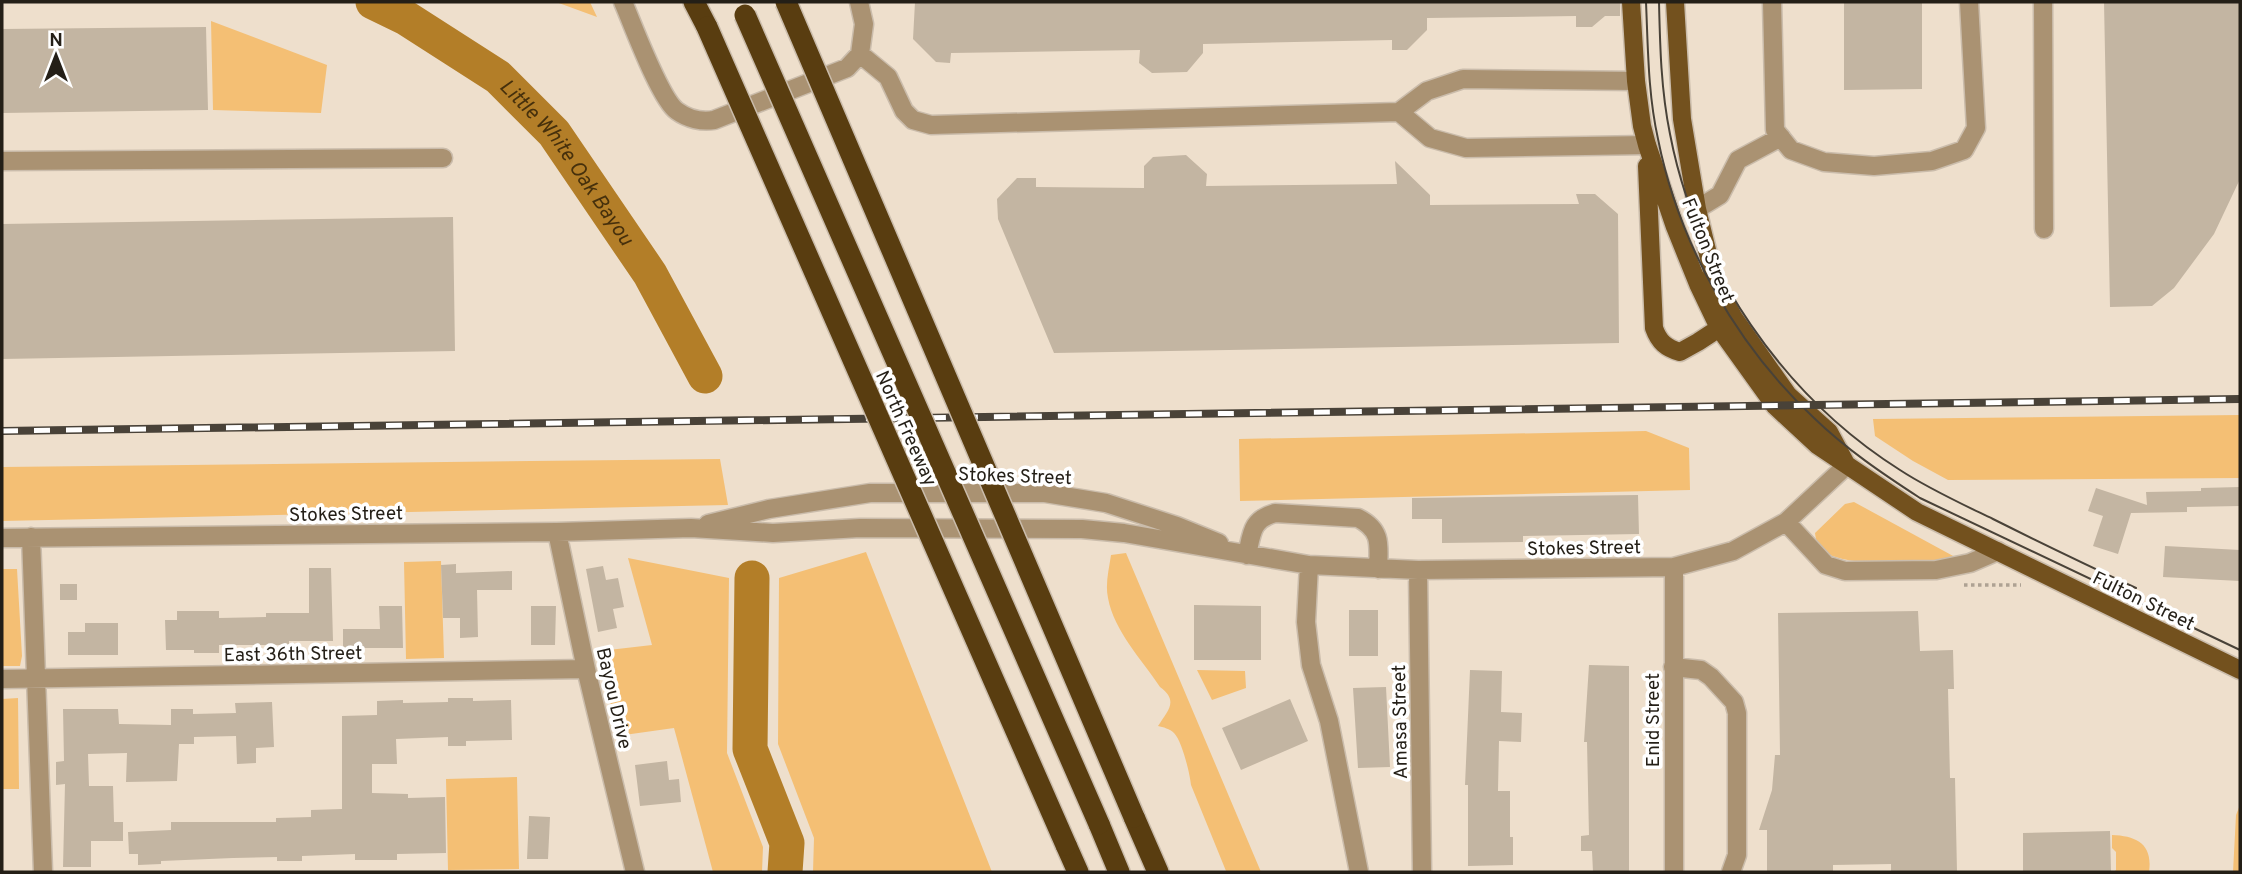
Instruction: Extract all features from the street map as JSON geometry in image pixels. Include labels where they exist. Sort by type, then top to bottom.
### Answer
[{"type":"highway","name":"North Freeway","points":[[694,2],[1078,872]]},
{"type":"highway","points":[[786,2],[1158,872]]},
{"type":"highway","name":"North Freeway","points":[[742,8],[1119,872]]},
{"type":"main road","name":"Fulton Street","points":[[1631,2],[1636,81],[1647,145],[1675,227],[1726,323],[1775,406],[1817,445],[1917,512],[2240,670]]},
{"type":"main road","name":"Fulton Street","points":[[1675,2],[1682,118],[1697,209],[1726,323]]},
{"type":"main road","points":[[1647,145],[1656,335],[1666,347],[1680,352],[1726,323]]},
{"type":"street","points":[[623,2],[664,96],[676,111],[704,121],[714,120],[847,68],[860,54],[864,24],[859,2]]},
{"type":"street","points":[[1772,2],[1775,130],[1791,150],[1824,162],[1874,166],[1932,161],[1964,150],[1976,128],[1969,2]]},
{"type":"street","points":[[2043,2],[2044,229]]},
{"type":"street","points":[[860,54],[888,76],[904,111],[913,120],[931,125],[1399,112],[1427,91],[1463,79],[1636,81]]},
{"type":"street","points":[[1399,112],[1430,138],[1466,148],[1647,145]]},
{"type":"street","points":[[1697,209],[1720,195],[1738,160],[1781,137]]},
{"type":"street","points":[[2,161],[443,158]]},
{"type":"street","name":"Stokes Street","points":[[2,538],[691,528],[773,533],[860,528],[1082,529],[1124,533],[1309,565],[1418,570],[1674,567],[1732,551],[1786,522],[1847,465]]},
{"type":"street","name":"Stokes Street","points":[[691,528],[769,509],[870,493],[1045,493],[1106,503],[1177,526],[1247,555]]},
{"type":"street","points":[[1247,555],[1254,527],[1263,517],[1275,513],[1358,518],[1374,529],[1379,542],[1378,569]]},
{"type":"street","points":[[1786,522],[1826,565],[1845,571],[1936,570],[1970,563],[1998,551]]},
{"type":"street","name":"Bayou Drive","points":[[557,531],[586,668],[635,872]]},
{"type":"street","points":[[31,537],[43,872]]},
{"type":"street","points":[[1309,565],[1306,622],[1311,665],[1329,721],[1359,872]]},
{"type":"street","name":"Enid Street","points":[[1674,567],[1674,872]]},
{"type":"street","name":"Amasa Street","points":[[1418,570],[1422,872]]},
{"type":"street","points":[[1673,667],[1701,670],[1734,702],[1737,713],[1737,855],[1731,872]]},
{"type":"street","name":"East 36th Street","points":[[2,679],[586,668]]},
{"type":"shaded area","points":[[556,2],[590,2],[597,17]]},
{"type":"shaded area","points":[[211,21],[327,65],[321,113],[213,110]]},
{"type":"shaded area","points":[[2240,415],[2240,478],[1948,480],[1875,436],[1873,419]]},
{"type":"shaded area","points":[[1646,431],[1689,448],[1690,490],[1240,501],[1239,439]]},
{"type":"shaded area","points":[[720,459],[728,505],[2,521],[2,467]]},
{"type":"shaded area","points":[[1854,502],[1955,557],[1926,561],[1868,562],[1836,557],[1825,552],[1818,544],[1815,533],[1845,504]]},
{"type":"shaded area","points":[[866,552],[992,872],[813,872],[814,838],[778,744],[779,578]]},
{"type":"shaded area","points":[[1126,553],[1261,872],[1224,872],[1226,871],[1191,785],[1180,743],[1172,732],[1158,726],[1170,706],[1169,697],[1122,634],[1108,598],[1107,582],[1111,555]]},
{"type":"shaded area","points":[[628,558],[729,578],[727,753],[763,847],[762,872],[713,872],[674,728],[617,736],[600,651],[652,645]]},
{"type":"shaded area","points":[[441,561],[444,658],[406,659],[404,562]]},
{"type":"shaded area","points":[[2,569],[17,569],[22,656],[20,666],[2,666]]},
{"type":"shaded area","points":[[1197,670],[1245,671],[1246,688],[1212,700]]},
{"type":"shaded area","points":[[18,698],[19,789],[2,789],[2,699]]},
{"type":"shaded area","points":[[517,777],[519,869],[448,870],[446,779]]},
{"type":"shaded area","points":[[2240,805],[2240,872],[2233,872],[2236,815]]},
{"type":"shaded area","points":[[2112,835],[2129,837],[2146,848],[2150,862],[2149,872],[2114,872],[2116,852],[2112,848]]},
{"type":"building","points":[[915,2],[1620,2],[1620,16],[1605,16],[1592,27],[1576,27],[1576,16],[1427,18],[1427,30],[1407,50],[1392,50],[1392,40],[1203,44],[1203,53],[1187,72],[1152,73],[1139,63],[1140,50],[951,53],[950,63],[936,62],[913,39]]},
{"type":"building","points":[[1844,2],[1922,2],[1922,89],[1844,90]]},
{"type":"building","points":[[2104,2],[2240,2],[2240,179],[2214,234],[2174,288],[2152,306],[2110,307]]},
{"type":"building","points":[[206,27],[208,110],[2,113],[2,29]]},
{"type":"building","points":[[1186,155],[1207,174],[1206,186],[1397,184],[1395,161],[1430,195],[1430,205],[1579,204],[1576,194],[1595,194],[1618,214],[1619,343],[1054,353],[998,219],[997,199],[1017,178],[1036,178],[1036,187],[1144,188],[1144,166],[1153,157]]},
{"type":"building","points":[[453,217],[455,351],[2,359],[2,224]]},
{"type":"building","points":[[2240,487],[2240,506],[2187,507],[2187,512],[2131,513],[2118,554],[2093,546],[2103,516],[2088,511],[2096,488],[2147,505],[2146,492]]},
{"type":"building","points":[[1638,495],[1639,534],[1523,536],[1523,542],[1442,543],[1442,519],[1412,519],[1412,498]]},
{"type":"building","points":[[2165,546],[2240,550],[2240,581],[2163,577]]},
{"type":"building","points":[[456,564],[456,573],[512,571],[512,590],[477,590],[478,637],[460,638],[460,618],[443,618],[441,565]]},
{"type":"building","points":[[603,566],[606,580],[618,578],[624,607],[613,609],[617,628],[598,632],[586,569]]},
{"type":"building","points":[[309,568],[331,568],[333,641],[289,641],[289,645],[219,645],[219,653],[166,650],[165,620],[177,620],[177,611],[219,611],[219,618],[266,617],[266,613],[309,613]]},
{"type":"building","points":[[60,584],[77,584],[77,600],[60,600]]},
{"type":"building","points":[[1194,605],[1261,606],[1261,660],[1194,660]]},
{"type":"building","points":[[379,606],[402,606],[403,648],[361,648],[361,655],[343,656],[343,629],[380,629]]},
{"type":"building","points":[[531,606],[556,606],[555,645],[531,645]]},
{"type":"building","points":[[1349,610],[1378,610],[1378,656],[1349,656]]},
{"type":"building","points":[[1918,611],[1920,651],[1953,650],[1954,689],[1948,689],[1950,778],[1955,778],[1957,872],[1891,872],[1891,864],[1833,865],[1833,872],[1767,872],[1767,830],[1759,830],[1772,790],[1775,755],[1780,755],[1778,613]]},
{"type":"building","points":[[85,623],[118,623],[118,655],[68,655],[68,632],[85,632]]},
{"type":"building","points":[[1589,665],[1629,666],[1629,871],[1593,872],[1592,851],[1581,851],[1581,836],[1589,835],[1587,742],[1584,742]]},
{"type":"building","points":[[1470,670],[1502,671],[1501,712],[1522,713],[1521,742],[1499,741],[1498,791],[1510,791],[1513,865],[1468,866],[1468,785],[1465,785]]},
{"type":"building","points":[[1386,687],[1390,767],[1358,768],[1353,688]]},
{"type":"building","points":[[448,698],[473,698],[473,701],[511,700],[512,740],[466,741],[466,746],[448,746],[448,737],[396,739],[397,764],[372,764],[372,793],[408,794],[408,798],[445,797],[446,853],[397,854],[397,860],[355,860],[355,854],[302,856],[302,861],[277,861],[277,857],[233,858],[161,861],[161,864],[138,865],[138,854],[129,854],[128,832],[171,830],[171,822],[276,822],[276,818],[311,817],[311,810],[342,809],[342,716],[377,715],[377,701],[448,702]]},
{"type":"building","points":[[1290,699],[1308,741],[1241,770],[1222,728]]},
{"type":"building","points":[[272,702],[274,747],[256,748],[256,763],[237,764],[236,736],[194,737],[194,744],[179,744],[177,781],[126,782],[127,753],[88,754],[89,786],[113,786],[114,822],[123,822],[123,841],[91,841],[91,867],[63,867],[65,784],[56,785],[56,762],[64,761],[63,709],[118,709],[119,724],[171,725],[171,709],[193,709],[193,714],[236,713],[235,703]]},
{"type":"building","points":[[667,761],[669,780],[679,779],[681,802],[640,806],[635,765]]},
{"type":"building","points":[[529,816],[550,817],[548,859],[527,859]]},
{"type":"building","points":[[2110,831],[2111,872],[2023,872],[2023,833]]},
{"type":"waterway","name":"Little White Oak Bayou","points":[[373,2],[406,18],[498,77],[554,133],[650,274],[705,376]]},
{"type":"waterway","name":"Little White Oak Bayou","points":[[752,578],[750,749],[787,843],[785,872]]},
{"type":"tram line","points":[[1646,2],[1652,105],[1658,139],[1680,217],[1696,254],[1736,325],[1786,389],[1839,440],[1920,498],[2240,650]]},
{"type":"tram line","points":[[1659,2],[1665,101],[1670,134],[1683,184],[1700,233],[1723,280],[1751,325],[1783,367],[1818,405],[1858,440],[1911,477],[2136,588]]},
{"type":"railway","points":[[2,431],[2240,399]]}]
